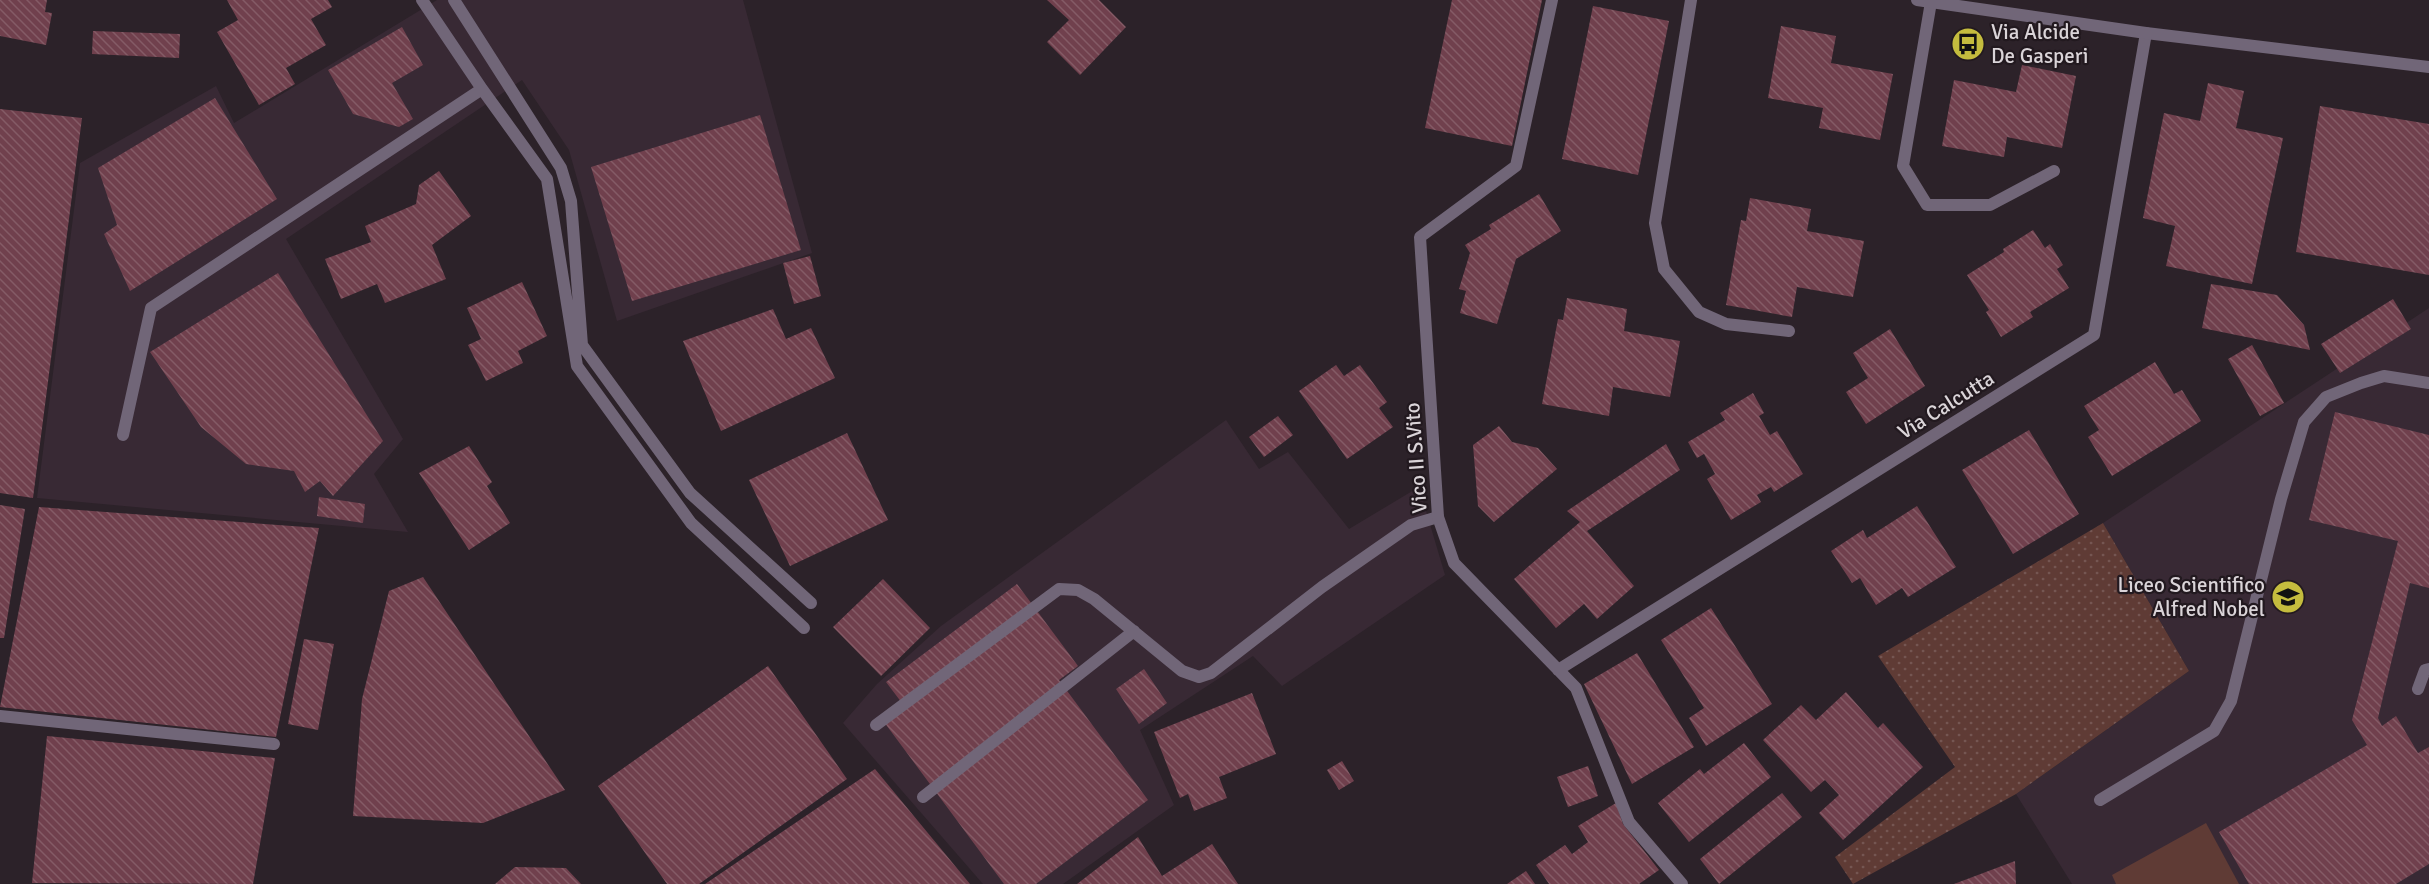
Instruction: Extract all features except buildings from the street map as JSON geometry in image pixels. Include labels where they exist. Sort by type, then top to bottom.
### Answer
[{"type":"street","points":[[422,0],[547,179],[577,366],[691,523],[804,628]]},
{"type":"street","points":[[454,0],[561,168],[571,201],[582,345],[690,493],[811,603]]},
{"type":"street","name":"Vico II S.Vito","points":[[1552,0],[1516,166],[1420,237],[1438,517],[1454,563],[1576,688],[1629,822],[1682,884]]},
{"type":"street","points":[[1691,0],[1655,223],[1664,269],[1699,312],[1726,324],[1789,331]]},
{"type":"street","points":[[1917,0],[2146,33],[2429,67]]},
{"type":"street","points":[[1999,13],[2000,0]]},
{"type":"street","points":[[1930,2],[1903,166],[1926,205],[1990,205],[2054,171]]},
{"type":"street","name":"Via Calcutta","points":[[1558,670],[2094,335],[2146,33]]},
{"type":"street","points":[[123,435],[151,308],[482,88]]},
{"type":"street","points":[[2100,800],[2214,731],[2231,702],[2281,500],[2304,422],[2326,398],[2384,375],[2429,383]]},
{"type":"street","points":[[876,725],[1059,589],[1078,590],[1095,599],[1182,671],[1199,677],[1211,673],[1322,587],[1411,525],[1438,517]]},
{"type":"street","points":[[923,797],[1134,631]]},
{"type":"street","points":[[2418,689],[2425,670],[2429,669]]},
{"type":"street","points":[[0,716],[274,744]]},
{"type":"shaded area","points":[[437,0],[743,0],[812,253],[617,321],[569,150],[522,80],[286,239],[403,439],[374,474],[408,532],[37,498],[80,163],[216,86],[234,123]]},
{"type":"shaded area","name":"Liceo Scientifico Alfred Nobel","points":[[2429,308],[2429,884],[2072,884],[2016,794],[2189,671],[2103,523]]},
{"type":"shaded area","points":[[1226,420],[1259,469],[1288,452],[1349,529],[1419,487],[1445,575],[1282,686],[1253,656],[1140,730],[1174,805],[1063,884],[983,884],[843,723],[877,684],[941,626]]},
{"type":"shaded area","points":[[2103,523],[2189,671],[2016,794],[1853,884],[1835,857],[1955,767],[1878,656]]},
{"type":"shaded area","points":[[2206,823],[2239,884],[2116,884],[2112,875]]},
{"type":"place","name":"Via Alcide De Gasperi","points":[[1968,44]]},
{"type":"place","name":"Liceo Scientifico Alfred Nobel","points":[[2288,597]]}]
